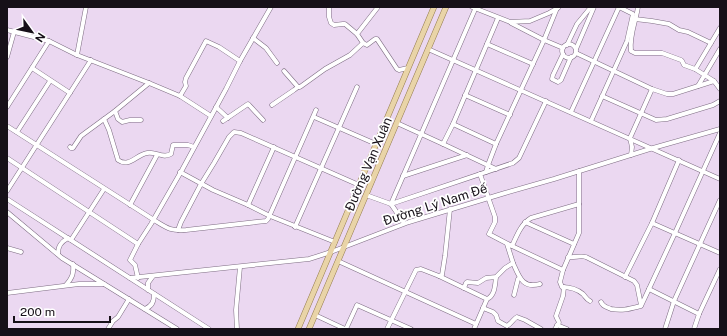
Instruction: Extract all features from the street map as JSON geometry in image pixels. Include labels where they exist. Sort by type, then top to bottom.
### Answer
[{"type":"main road","name":"Đường Vạn Xuân","points":[[298,329],[434,7]]},
{"type":"main road","name":"Đường Vạn Xuân","points":[[309,329],[446,7]]},
{"type":"street","points":[[77,54],[86,7]]},
{"type":"street","points":[[138,278],[135,265],[130,260],[194,148],[270,7]]},
{"type":"street","points":[[329,7],[329,17],[331,23],[334,25],[345,24],[367,45],[377,39],[397,69],[408,68]]},
{"type":"street","points":[[357,34],[378,7]]},
{"type":"street","points":[[391,204],[453,60],[474,7],[510,22],[563,48]]},
{"type":"street","points":[[563,48],[567,44],[577,24],[591,7]]},
{"type":"street","points":[[563,48],[564,54],[552,79],[558,82],[561,80],[576,51],[594,7]]},
{"type":"street","points":[[571,112],[619,7],[635,16],[669,24],[679,30],[688,32],[711,42]]},
{"type":"street","points":[[591,121],[627,41],[638,7]]},
{"type":"street","points":[[510,22],[540,18],[558,8]]},
{"type":"street","points":[[486,172],[496,144],[522,90],[558,8]]},
{"type":"street","points":[[635,16],[630,48],[632,52],[662,53],[681,60],[684,66],[695,69],[705,75],[714,81],[720,89]]},
{"type":"street","points":[[443,144],[498,18]]},
{"type":"street","points":[[695,69],[720,28]]},
{"type":"street","points":[[7,30],[49,42],[180,96],[211,116]]},
{"type":"street","points":[[7,57],[14,32]]},
{"type":"street","points":[[253,38],[266,48],[277,63]]},
{"type":"street","points":[[180,96],[186,86],[186,78],[206,41],[219,47],[240,61]]},
{"type":"street","points":[[7,107],[49,42]]},
{"type":"street","points":[[272,105],[298,87],[302,87],[325,69],[350,55],[364,43]]},
{"type":"street","points":[[487,44],[533,64]]},
{"type":"street","points":[[567,44],[573,45],[576,51],[594,62],[652,89],[667,94],[673,94],[714,81]]},
{"type":"street","points":[[428,49],[720,179]]},
{"type":"street","points":[[698,87],[720,49]]},
{"type":"street","points":[[564,54],[566,57],[572,57]]},
{"type":"street","points":[[7,191],[91,60]]},
{"type":"street","points":[[32,68],[70,93]]},
{"type":"street","points":[[284,71],[298,87]]},
{"type":"street","points":[[17,132],[50,80]]},
{"type":"street","points":[[70,147],[73,148],[81,136],[149,83]]},
{"type":"street","points":[[296,226],[357,87]]},
{"type":"street","points":[[631,155],[632,146],[630,138],[652,89]]},
{"type":"street","points":[[465,95],[510,115]]},
{"type":"street","points":[[602,96],[656,120],[662,120],[713,105],[720,101]]},
{"type":"street","points":[[391,204],[513,163],[520,158],[546,101]]},
{"type":"street","points":[[224,121],[249,104],[264,120]]},
{"type":"street","points":[[216,107],[228,118]]},
{"type":"street","points":[[7,126],[154,220],[169,229],[178,230],[266,221],[270,216],[316,110]]},
{"type":"street","points":[[115,111],[118,119],[122,122],[141,120]]},
{"type":"street","points":[[314,117],[376,144]]},
{"type":"street","points":[[104,119],[118,160],[121,162],[128,162],[146,153],[165,156],[170,155],[173,144],[188,145],[194,148]]},
{"type":"street","points":[[397,124],[496,169]]},
{"type":"street","points":[[453,124],[496,144]]},
{"type":"street","name":"Đường Lý Nam Đế","points":[[130,278],[309,259],[331,252],[404,223],[720,129]]},
{"type":"street","points":[[178,230],[201,184],[229,137],[234,132],[241,133],[296,156],[321,169],[359,185]]},
{"type":"street","points":[[641,306],[720,132]]},
{"type":"street","points":[[248,205],[274,147]]},
{"type":"street","points":[[130,205],[157,155]]},
{"type":"street","points":[[403,176],[467,155]]},
{"type":"street","points":[[7,158],[138,244]]},
{"type":"street","points":[[625,277],[652,223],[679,160]]},
{"type":"street","points":[[579,171],[579,233],[568,257],[560,282],[561,286],[578,290],[586,299],[590,301]]},
{"type":"street","points":[[180,172],[201,184],[270,216],[335,242]]},
{"type":"street","points":[[480,174],[495,219],[489,234],[563,270]]},
{"type":"street","points":[[58,254],[61,243],[70,239],[104,189]]},
{"type":"street","points":[[366,195],[391,204],[404,223]]},
{"type":"street","points":[[7,199],[209,329]]},
{"type":"street","points":[[665,329],[674,301],[720,200]]},
{"type":"street","points":[[540,284],[532,286],[526,284],[518,277],[513,263],[510,245],[525,222],[531,218],[579,204]]},
{"type":"street","points":[[439,276],[442,275],[450,209]]},
{"type":"street","points":[[7,212],[58,254],[177,329]]},
{"type":"street","points":[[525,222],[574,244]]},
{"type":"street","points":[[652,223],[720,253]]},
{"type":"street","points":[[7,248],[21,252]]},
{"type":"street","points":[[568,257],[586,257],[634,281],[637,285],[641,306]]},
{"type":"street","points":[[338,261],[476,324]]},
{"type":"street","points":[[474,329],[487,299],[492,296],[496,277],[505,268],[513,263]]},
{"type":"street","points":[[65,286],[72,278],[73,264]]},
{"type":"street","points":[[237,329],[236,310],[240,267]]},
{"type":"street","points":[[387,329],[415,272],[421,269],[487,299]]},
{"type":"street","points":[[694,329],[699,314],[720,269]]},
{"type":"street","points":[[148,290],[148,283],[153,276]]},
{"type":"street","points":[[464,288],[467,282],[478,283],[486,278],[496,277]]},
{"type":"street","points":[[514,295],[518,277]]},
{"type":"street","points":[[7,293],[79,284],[104,284]]},
{"type":"street","points":[[564,287],[563,296],[556,316],[559,322],[556,327],[567,329]]},
{"type":"street","points":[[648,289],[699,314]]},
{"type":"street","points":[[145,309],[153,303],[154,294]]},
{"type":"street","points":[[108,329],[113,320],[118,317],[129,299]]},
{"type":"street","points":[[601,302],[601,304],[606,307],[619,310],[641,306]]},
{"type":"street","points":[[315,315],[345,329],[357,305],[411,329]]},
{"type":"street","points":[[483,308],[493,312],[498,321],[507,326],[517,317],[524,319],[541,329]]}]
